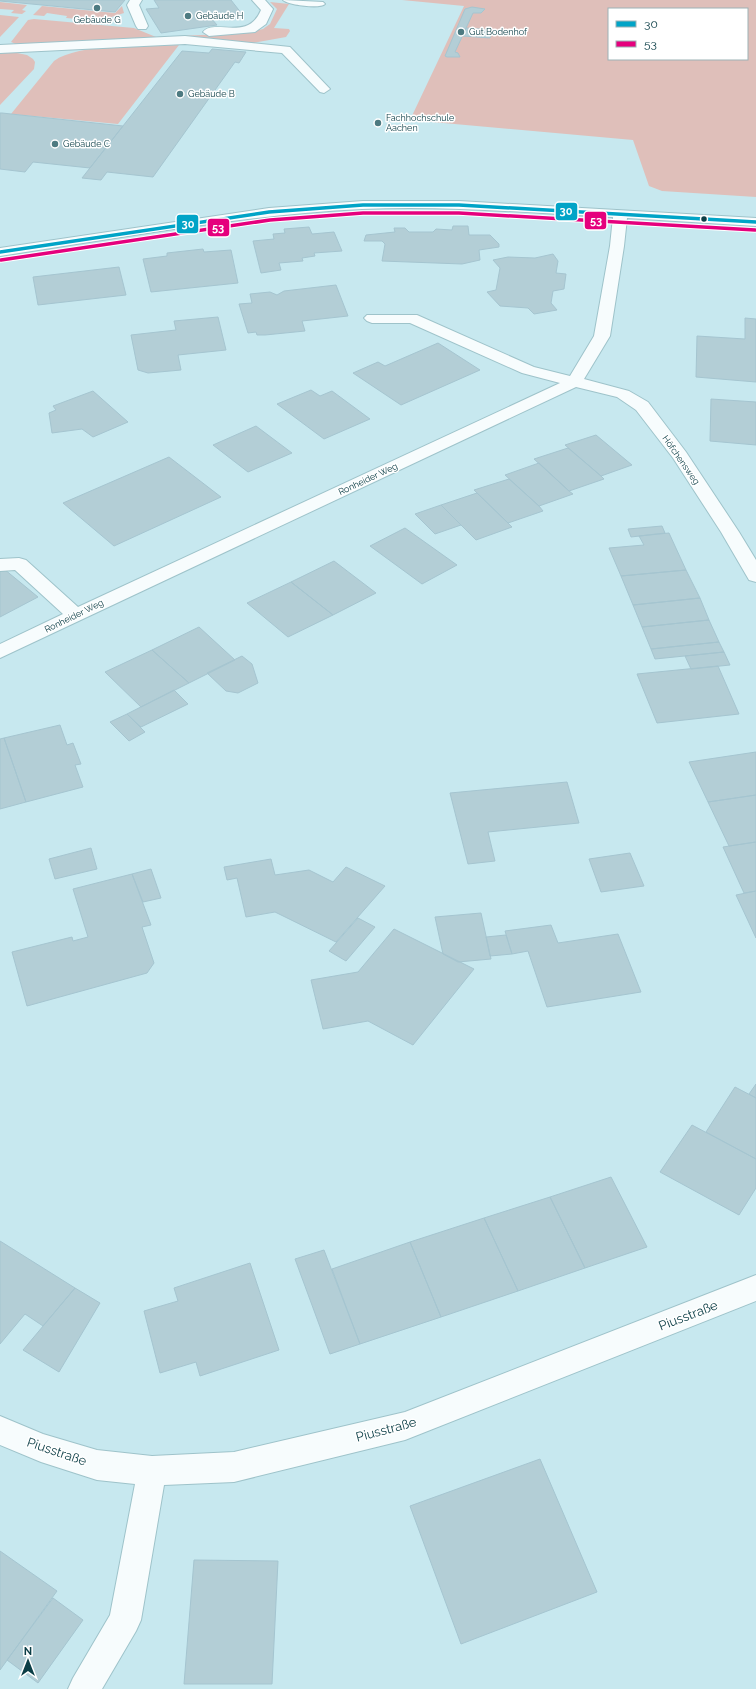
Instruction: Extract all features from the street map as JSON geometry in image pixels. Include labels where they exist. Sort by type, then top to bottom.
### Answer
[{"type":"street","points":[[136,0],[133,5],[142,26]]},
{"type":"street","points":[[194,34],[251,29],[262,22],[267,9],[258,0]]},
{"type":"street","points":[[289,0],[319,4]]},
{"type":"street","points":[[136,15],[148,14]]},
{"type":"street","points":[[0,49],[185,40],[286,50],[324,89]]},
{"type":"street","points":[[0,252],[254,214],[363,205],[459,205],[620,213],[756,222]]},
{"type":"street","points":[[576,381],[602,336],[617,246],[620,213]]},
{"type":"street","name":"Höfchensweg","points":[[372,318],[412,318],[528,370],[623,394],[642,406],[680,456],[730,532],[756,576]]},
{"type":"street","name":"Ronheider Weg","points":[[0,652],[76,615],[560,390],[576,381]]},
{"type":"street","points":[[0,565],[18,564],[76,615]]},
{"type":"street","name":"Piusstraße","points":[[0,1430],[41,1448],[97,1465],[152,1471],[234,1467],[405,1426],[756,1288]]},
{"type":"street","points":[[84,1689],[125,1620],[152,1471]]},
{"type":"shaded area","points":[[402,0],[756,0],[756,197],[662,191],[649,186],[633,140],[410,120],[464,6]]},
{"type":"shaded area","points":[[0,2],[27,5],[22,10],[26,11],[22,14],[11,13],[14,10],[0,9]]},
{"type":"shaded area","points":[[270,2],[289,4],[274,28],[289,29],[290,31],[286,37],[253,43],[186,37],[16,44],[11,42],[28,20],[34,19],[134,28],[156,37],[247,33],[263,29],[270,24],[277,9]]},
{"type":"shaded area","points":[[42,6],[115,13],[122,6],[124,13],[99,21],[66,18],[67,16],[47,13],[44,16],[33,15]]},
{"type":"shaded area","points":[[0,15],[19,17],[0,37]]},
{"type":"shaded area","points":[[179,45],[118,124],[11,114],[54,61],[65,55],[96,48]]},
{"type":"shaded area","points":[[12,52],[27,55],[33,59],[35,62],[34,69],[0,105],[0,53]]},
{"type":"building","name":"Gebäude G","points":[[0,0],[125,0],[115,12]]},
{"type":"building","name":"Gebäude H","points":[[154,0],[231,0],[242,14],[211,18],[217,25],[161,33],[146,9],[159,8]]},
{"type":"building","name":"Gut Bodenhof","points":[[472,7],[485,9],[481,13],[473,13],[455,52],[458,53],[460,57],[445,56],[465,9]]},
{"type":"building","points":[[466,28],[493,30],[490,38],[463,36]]},
{"type":"building","name":"Gebäude B","points":[[212,49],[246,52],[239,63],[235,62],[153,177],[107,172],[101,180],[82,178],[182,51],[209,53]]},
{"type":"building","name":"Gebäude C","points":[[0,113],[123,126],[90,168],[33,162],[25,172],[0,169]]},
{"type":"building","points":[[453,226],[468,226],[469,235],[490,235],[499,244],[499,247],[479,250],[480,260],[462,264],[382,261],[385,244],[382,241],[364,241],[366,235],[395,232],[394,228],[405,228],[409,232],[433,232],[436,229],[452,230]]},
{"type":"building","points":[[309,227],[312,234],[334,232],[342,251],[314,253],[315,256],[302,258],[303,261],[279,263],[281,270],[261,273],[253,241],[274,239],[273,234],[285,233],[284,229]]},
{"type":"building","points":[[203,249],[204,252],[231,250],[238,283],[151,292],[143,259],[167,256],[167,253]]},
{"type":"building","points":[[553,254],[558,261],[556,273],[566,274],[564,289],[553,291],[551,303],[557,310],[534,314],[528,308],[500,306],[487,292],[496,290],[500,268],[493,260],[508,257],[535,258]]},
{"type":"building","points":[[119,267],[126,295],[38,305],[33,277]]},
{"type":"building","points":[[336,285],[348,316],[302,321],[305,331],[265,335],[257,335],[256,332],[248,333],[239,304],[252,303],[250,294],[270,292],[277,295],[284,291]]},
{"type":"building","points":[[218,317],[226,350],[178,355],[181,370],[148,373],[138,370],[131,335],[176,330],[174,321]]},
{"type":"building","points":[[745,318],[756,319],[756,382],[696,377],[697,336],[745,339]]},
{"type":"building","points":[[438,343],[480,370],[401,405],[353,373],[378,362],[385,366]]},
{"type":"building","points":[[311,390],[320,396],[332,391],[370,419],[324,439],[277,404]]},
{"type":"building","points":[[93,391],[128,422],[93,437],[82,429],[52,433],[49,413],[56,410],[53,406]]},
{"type":"building","points":[[711,399],[756,402],[756,445],[710,441]]},
{"type":"building","points":[[256,426],[292,453],[248,472],[213,445]]},
{"type":"building","points":[[596,435],[632,465],[601,476],[565,445]]},
{"type":"building","points":[[568,448],[604,479],[569,491],[534,459]]},
{"type":"building","points":[[169,457],[221,497],[114,546],[63,503]]},
{"type":"building","points":[[539,463],[573,494],[539,506],[505,475]]},
{"type":"building","points":[[509,479],[543,511],[508,523],[474,490]]},
{"type":"building","points":[[477,493],[512,527],[476,540],[441,505]]},
{"type":"building","points":[[441,505],[461,525],[435,534],[415,514]]},
{"type":"building","points":[[662,526],[665,533],[631,537],[628,529]]},
{"type":"building","points":[[405,528],[457,565],[422,584],[370,546]]},
{"type":"building","points":[[669,533],[686,570],[621,576],[609,548],[644,545],[639,536]]},
{"type":"building","points":[[334,561],[376,593],[333,615],[291,582]]},
{"type":"building","points":[[4,569],[38,597],[0,617],[0,571]]},
{"type":"building","points":[[686,570],[700,598],[633,605],[621,576]]},
{"type":"building","points":[[291,582],[333,615],[288,637],[247,603]]},
{"type":"building","points":[[700,598],[709,620],[642,627],[633,605]]},
{"type":"building","points":[[709,620],[719,642],[651,649],[642,627]]},
{"type":"building","points":[[199,627],[235,660],[189,683],[152,650]]},
{"type":"building","points":[[719,642],[724,652],[655,659],[651,649]]},
{"type":"building","points":[[152,650],[189,683],[141,707],[105,672]]},
{"type":"building","points":[[724,652],[730,665],[691,669],[685,656]]},
{"type":"building","points":[[242,656],[252,664],[258,683],[238,693],[226,691],[207,673]]},
{"type":"building","points":[[718,666],[739,714],[657,723],[637,674]]},
{"type":"building","points":[[174,690],[188,704],[141,727],[127,714]]},
{"type":"building","points":[[127,714],[145,732],[129,741],[110,722]]},
{"type":"building","points":[[60,725],[67,745],[73,743],[81,764],[75,765],[83,787],[26,802],[4,738]]},
{"type":"building","points":[[4,738],[26,802],[0,809],[0,739]]},
{"type":"building","points":[[756,752],[756,795],[708,802],[689,762]]},
{"type":"building","points":[[567,782],[579,823],[488,832],[495,861],[468,864],[450,793]]},
{"type":"building","points":[[756,795],[756,842],[729,846],[708,802]]},
{"type":"building","points":[[756,842],[756,891],[744,893],[723,847]]},
{"type":"building","points":[[91,848],[97,869],[55,879],[49,859]]},
{"type":"building","points":[[630,853],[644,886],[601,892],[589,859]]},
{"type":"building","points":[[271,859],[275,875],[309,870],[333,882],[346,867],[385,886],[336,942],[275,912],[246,917],[237,878],[227,880],[224,867]]},
{"type":"building","points":[[151,869],[161,898],[143,902],[132,874]]},
{"type":"building","points":[[132,874],[151,925],[142,927],[154,963],[147,973],[27,1006],[12,952],[72,937],[73,941],[88,937],[73,889]]},
{"type":"building","points":[[756,891],[756,938],[736,895]]},
{"type":"building","points":[[481,913],[491,959],[458,962],[443,954],[435,917]]},
{"type":"building","points":[[358,918],[375,927],[346,961],[329,951]]},
{"type":"building","points":[[551,925],[558,943],[618,934],[641,992],[547,1007],[528,951],[512,954],[505,931]]},
{"type":"building","points":[[394,929],[474,969],[413,1045],[368,1021],[323,1029],[311,980],[358,972]]},
{"type":"building","points":[[506,935],[512,954],[490,956],[486,937]]},
{"type":"building","points":[[756,1084],[756,1098],[749,1094]]},
{"type":"building","points":[[735,1087],[756,1098],[756,1159],[706,1132]]},
{"type":"building","points":[[692,1125],[756,1159],[756,1188],[739,1215],[660,1172]]},
{"type":"building","points":[[611,1177],[647,1247],[585,1268],[550,1197]]},
{"type":"building","points":[[550,1197],[585,1268],[518,1291],[484,1218]]},
{"type":"building","points":[[484,1218],[518,1291],[441,1317],[410,1242]]},
{"type":"building","points":[[0,1241],[75,1288],[43,1326],[25,1314],[0,1344]]},
{"type":"building","points":[[410,1242],[441,1317],[360,1344],[332,1269]]},
{"type":"building","points":[[324,1250],[360,1344],[330,1354],[295,1259]]},
{"type":"building","points":[[250,1263],[279,1350],[200,1376],[196,1362],[160,1373],[144,1311],[178,1301],[174,1288]]},
{"type":"building","points":[[75,1288],[100,1303],[59,1372],[23,1350]]},
{"type":"building","points":[[540,1459],[597,1592],[461,1644],[410,1506]]},
{"type":"building","points":[[0,1551],[57,1591],[0,1670]]},
{"type":"building","points":[[194,1560],[278,1561],[272,1684],[184,1684]]},
{"type":"building","points":[[53,1598],[83,1620],[38,1683],[7,1660]]},
{"type":"transit line","name":"30","points":[[0,252],[269,212],[363,205],[459,205],[756,222]]},
{"type":"transit line","name":"53","points":[[1,260],[270,220],[363,213],[459,213],[755,230]]},
{"type":"place","name":"Gebäude G","points":[[97,8]]},
{"type":"place","name":"Gebäude H","points":[[188,16]]},
{"type":"place","name":"Gut Bodenhof","points":[[461,32]]},
{"type":"place","name":"Gebäude B","points":[[180,94]]},
{"type":"place","name":"Fachhochschule Aachen","points":[[378,123]]},
{"type":"place","name":"Gebäude C","points":[[55,144]]}]
